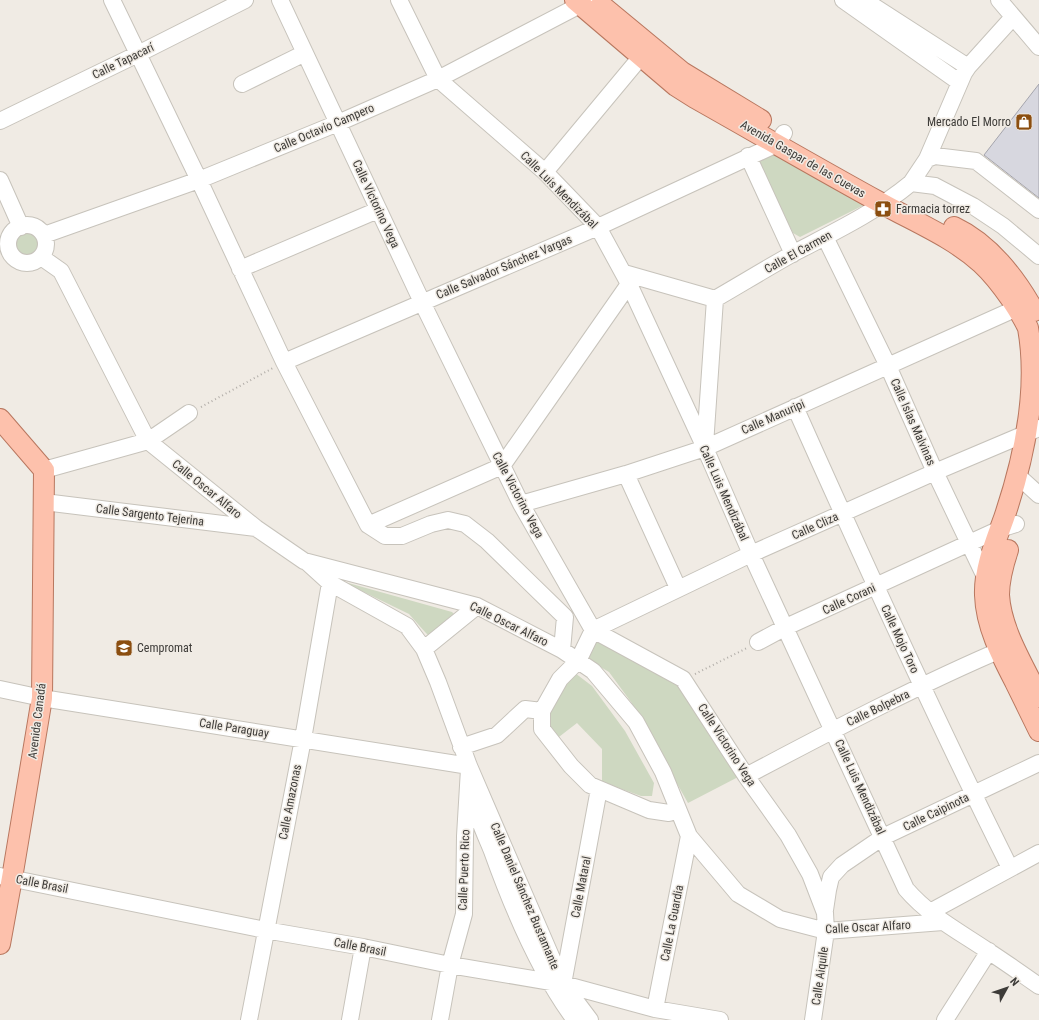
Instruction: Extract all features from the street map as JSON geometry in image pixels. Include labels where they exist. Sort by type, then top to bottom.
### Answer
[{"type":"main road","name":"Avenida Gaspar de las Cuevas","points":[[588,1],[646,51],[676,86],[780,139],[888,200],[965,250],[994,276],[1017,308],[1027,327],[1033,342],[1037,364],[1038,387],[1029,485]]},
{"type":"main road","name":"Avenida Gaspar de las Cuevas","points":[[888,200],[958,228],[982,245],[1002,264],[1018,284],[1039,322]]},
{"type":"main road","points":[[0,419],[44,470]]},
{"type":"main road","name":"Avenida Gaspar de las Cuevas","points":[[1039,449],[1029,485],[990,559],[985,595],[991,627],[1039,697]]},
{"type":"main road","name":"Avenida Canadá","points":[[0,944],[6,877],[42,698],[44,470]]},
{"type":"main road","name":"Avenida Gaspar de las Cuevas","points":[[1008,527],[999,595],[1006,647],[1038,724]]},
{"type":"street","points":[[112,0],[199,180],[284,362],[368,525],[385,536],[402,536],[448,520],[465,524],[487,541],[565,617],[562,650]]},
{"type":"street","name":"Calle Tapacarí","points":[[0,121],[245,0]]},
{"type":"street","name":"Calle Victorino Vega","points":[[280,0],[378,210],[502,466],[521,504],[593,630],[683,680],[746,776],[788,835],[803,861],[810,874],[825,913],[826,931]]},
{"type":"street","name":"Calle Luis Mendizábal","points":[[399,0],[438,78],[544,172],[598,227],[627,278],[705,448],[751,554],[883,837],[906,890],[943,922],[989,951],[1039,986]]},
{"type":"street","points":[[843,0],[959,82]]},
{"type":"street","points":[[864,0],[968,67]]},
{"type":"street","points":[[999,0],[1038,43]]},
{"type":"street","name":"Calle Octavio Campero","points":[[44,235],[199,180],[338,123],[438,78],[588,1]]},
{"type":"street","name":"Calle El Carmen","points":[[715,299],[888,200],[911,183],[927,160],[959,82],[968,67],[1013,17]]},
{"type":"street","points":[[544,172],[646,51]]},
{"type":"street","points":[[242,84],[305,53]]},
{"type":"street","name":"Calle Salvador Sánchez Vargas","points":[[284,362],[598,227],[748,156],[780,139]]},
{"type":"street","points":[[748,156],[793,254]]},
{"type":"street","points":[[927,160],[935,156],[976,161],[1039,210]]},
{"type":"street","points":[[0,180],[11,232],[9,247],[14,258],[19,261],[31,263],[41,257],[46,246],[46,240],[44,235],[39,230],[34,227],[27,226],[11,232]]},
{"type":"street","points":[[911,183],[935,186],[973,206],[1003,226],[1039,256]]},
{"type":"street","points":[[240,269],[378,210]]},
{"type":"street","name":"Calle Islas Malvinas","points":[[825,237],[888,366],[935,472],[986,580],[1001,608]]},
{"type":"street","name":"Calle Oscar Alfaro","points":[[41,257],[61,271],[148,441],[256,528],[304,561],[477,606],[562,650],[593,671],[636,722],[663,772],[689,836],[738,894],[780,919],[826,931],[943,922]]},
{"type":"street","points":[[368,525],[502,466],[627,278],[715,299],[705,448]]},
{"type":"street","name":"Calle Manuripi","points":[[521,504],[626,474],[705,448],[1017,308]]},
{"type":"street","name":"Calle Mojo Toro","points":[[794,407],[922,686],[1010,868]]},
{"type":"street","points":[[44,470],[148,441],[189,413]]},
{"type":"street","name":"Calle Cliza","points":[[593,630],[751,554],[935,472],[1035,430]]},
{"type":"street","points":[[626,474],[678,588]]},
{"type":"street","name":"Calle Sargento Tejerina","points":[[44,502],[256,528]]},
{"type":"street","name":"Calle Corani","points":[[758,642],[876,586],[1008,527]]},
{"type":"street","name":"Calle Daniel Sánchez Bustamante","points":[[304,561],[330,583],[407,626],[424,649],[438,682],[469,766],[476,807],[504,883],[575,1020]]},
{"type":"street","name":"Calle Amazonas","points":[[249,1020],[330,583]]},
{"type":"street","points":[[424,649],[477,606]]},
{"type":"street","points":[[593,630],[578,661],[560,679],[542,711],[542,729],[571,766],[590,786],[649,810],[669,813],[678,810]]},
{"type":"street","name":"Calle Bolpebra","points":[[746,776],[833,730],[1006,647]]},
{"type":"street","name":"Calle Paraguay","points":[[0,689],[42,698],[469,766]]},
{"type":"street","points":[[461,747],[497,735],[526,709],[542,711]]},
{"type":"street","name":"Calle Caipinota","points":[[825,913],[831,876],[842,865],[883,837],[1039,763]]},
{"type":"street","name":"Calle Puerto Rico","points":[[440,1020],[450,965],[464,914],[465,836],[469,766]]},
{"type":"street","name":"Calle Mataral","points":[[556,983],[599,789]]},
{"type":"street","name":"Calle La Guardia","points":[[655,1009],[689,836]]},
{"type":"street","points":[[930,912],[1039,853]]},
{"type":"street","name":"Calle Brasil","points":[[6,877],[265,930],[363,947],[450,965],[556,983],[655,1009],[720,1020]]},
{"type":"street","name":"Calle Aiquile","points":[[813,1020],[826,931]]},
{"type":"street","points":[[350,1020],[363,947]]},
{"type":"street","points":[[945,1020],[989,951]]},
{"type":"street","name":"Calle Daniel Sánchez Bustamante","points":[[556,983],[590,1020]]},
{"type":"path","points":[[189,413],[284,362]]},
{"type":"path","points":[[683,680],[758,642]]},
{"type":"green space","points":[[775,152],[866,204],[800,237],[793,233],[757,162]]},
{"type":"green space","points":[[27,233],[35,236],[38,244],[35,252],[27,255],[19,252],[16,244],[19,236]]},
{"type":"green space","points":[[341,581],[452,612],[456,616],[430,637],[409,614]]},
{"type":"green space","points":[[587,634],[665,666],[742,775],[688,803],[631,702],[609,672],[587,659]]},
{"type":"green space","points":[[571,670],[592,686],[625,731],[654,783],[652,796],[641,796],[602,782],[602,749],[577,723],[555,740],[548,727],[550,710]]},
{"type":"building","name":"Mercado El Morro","points":[[1039,84],[1039,198],[984,155]]},
{"type":"place","name":"Mercado El Morro","points":[[1024,122]]},
{"type":"place","name":"Farmacia torrez","points":[[883,209]]},
{"type":"place","name":"Cempromat","points":[[124,648]]}]
